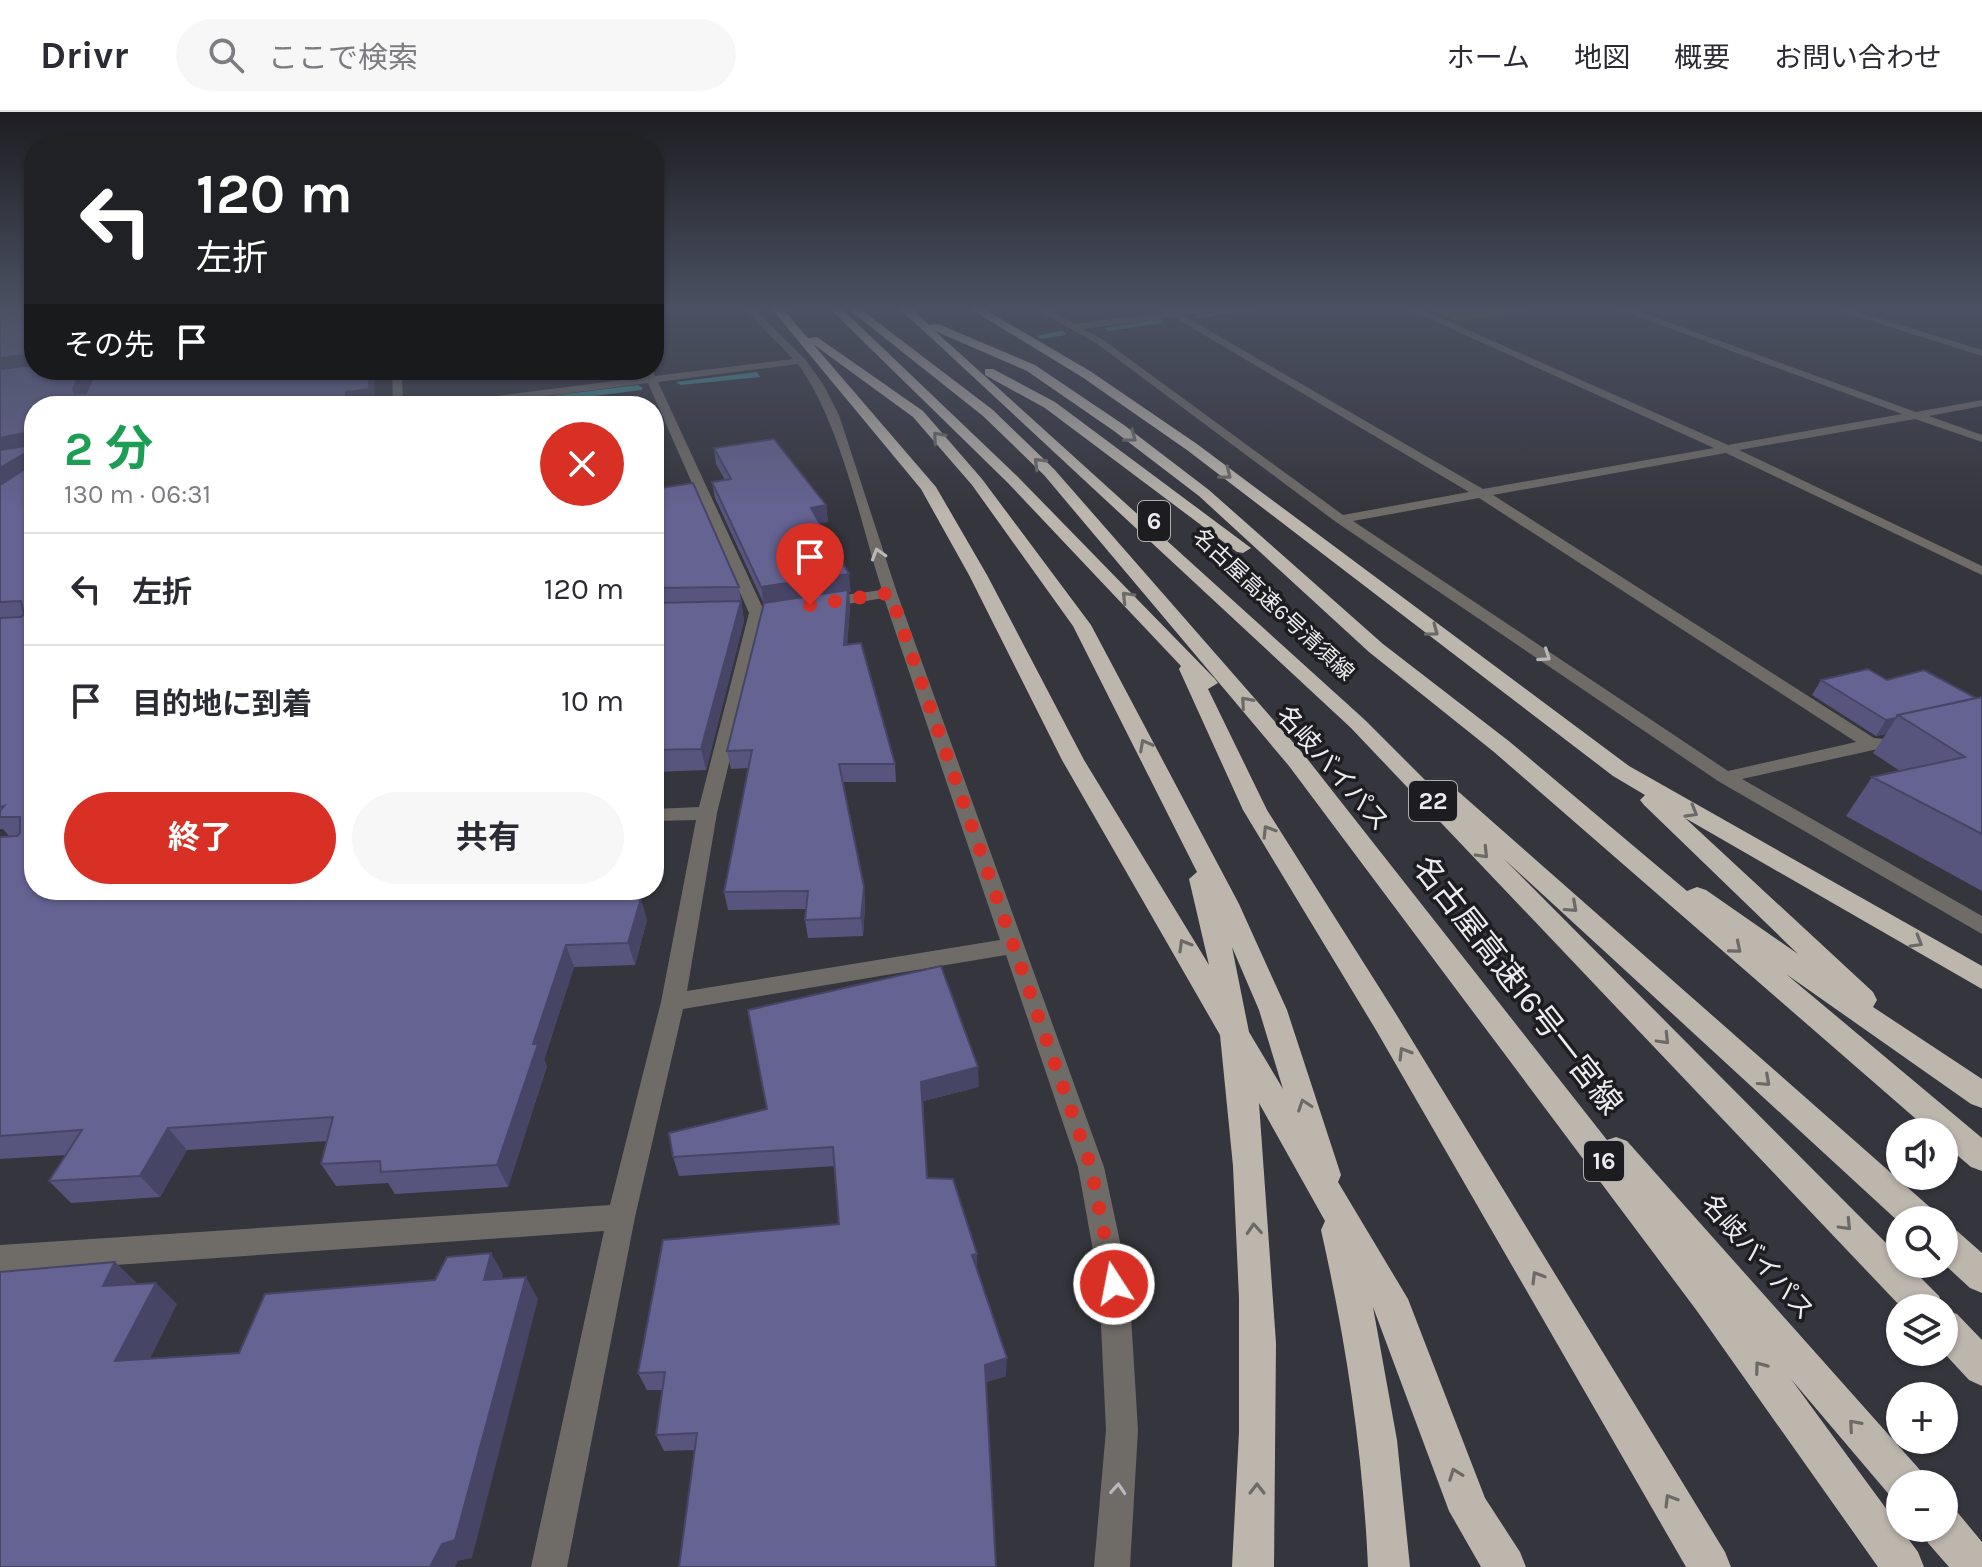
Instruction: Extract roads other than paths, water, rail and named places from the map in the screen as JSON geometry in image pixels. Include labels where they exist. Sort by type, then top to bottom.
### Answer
[{"type":"highway","points":[[834,376],[928,487],[978,575],[1073,760],[1395,1311],[1469,1511],[1483,1567]]},
{"type":"highway","points":[[868,376],[918,414],[977,482],[1082,625],[1182,814],[1273,1010],[1318,1144],[1360,1316],[1387,1517],[1389,1567]]},
{"type":"highway","name":"名岐バイパス","points":[[905,376],[1013,480],[1181,652],[1894,1470]]},
{"type":"highway","name":"6","points":[[940,376],[988,413],[1049,472],[1297,761]]},
{"type":"highway","name":"名岐バイパス","points":[[980,376],[1358,724],[1912,1294]]},
{"type":"highway","name":"名古屋高速6号清須線","points":[[993,376],[1098,469],[1389,742],[1904,1206]]},
{"type":"highway","points":[[996,376],[1050,405],[1118,453],[1636,851],[1897,1039],[1982,1095]]},
{"type":"highway","points":[[1043,376],[1119,428],[1204,493],[1376,648],[1502,747],[1982,1157]]},
{"type":"highway","points":[[1089,376],[1192,447],[1621,771],[1982,1112]]},
{"type":"highway","points":[[1181,652],[1255,810],[1394,1036],[1710,1567]]},
{"type":"highway","name":"名古屋高速16号一宮線","points":[[1297,761],[1710,1299],[1903,1567]]},
{"type":"highway","points":[[1621,771],[1982,979]]},
{"type":"highway","points":[[1182,814],[1232,1002],[1247,1128],[1258,1292],[1257,1505],[1253,1567]]},
{"type":"highway","points":[[1958,1254],[1982,1276]]},
{"type":"highway","points":[[1958,1342],[1982,1367]]},
{"type":"highway","points":[[1469,1511],[1505,1567]]},
{"type":"highway","points":[[1955,1542],[1976,1567]]},
{"type":"street","points":[[812,376],[833,415],[890,593],[1091,1167],[1114,1284],[1122,1430],[1112,1567]]},
{"type":"street","points":[[1143,376],[1341,519],[1725,777],[1982,926]]},
{"type":"street","points":[[1280,376],[1482,494],[1872,745]]},
{"type":"street","points":[[1563,376],[1729,450],[1982,571]]},
{"type":"street","points":[[1807,376],[1982,439]]},
{"type":"street","points":[[507,396],[611,380]]},
{"type":"street","points":[[1341,519],[1982,403]]},
{"type":"street","points":[[549,1567],[621,1217],[673,1002],[707,813],[757,612],[664,405]]},
{"type":"street","points":[[801,606],[890,593]]},
{"type":"street","points":[[1725,777],[1900,739]]},
{"type":"street","points":[[664,815],[707,813]]},
{"type":"street","points":[[673,1002],[1014,946]]},
{"type":"street","points":[[0,1259],[621,1217]]},
{"type":"waterway","points":[[681,382],[747,376]]},
{"type":"waterway","points":[[574,396],[638,388]]}]
